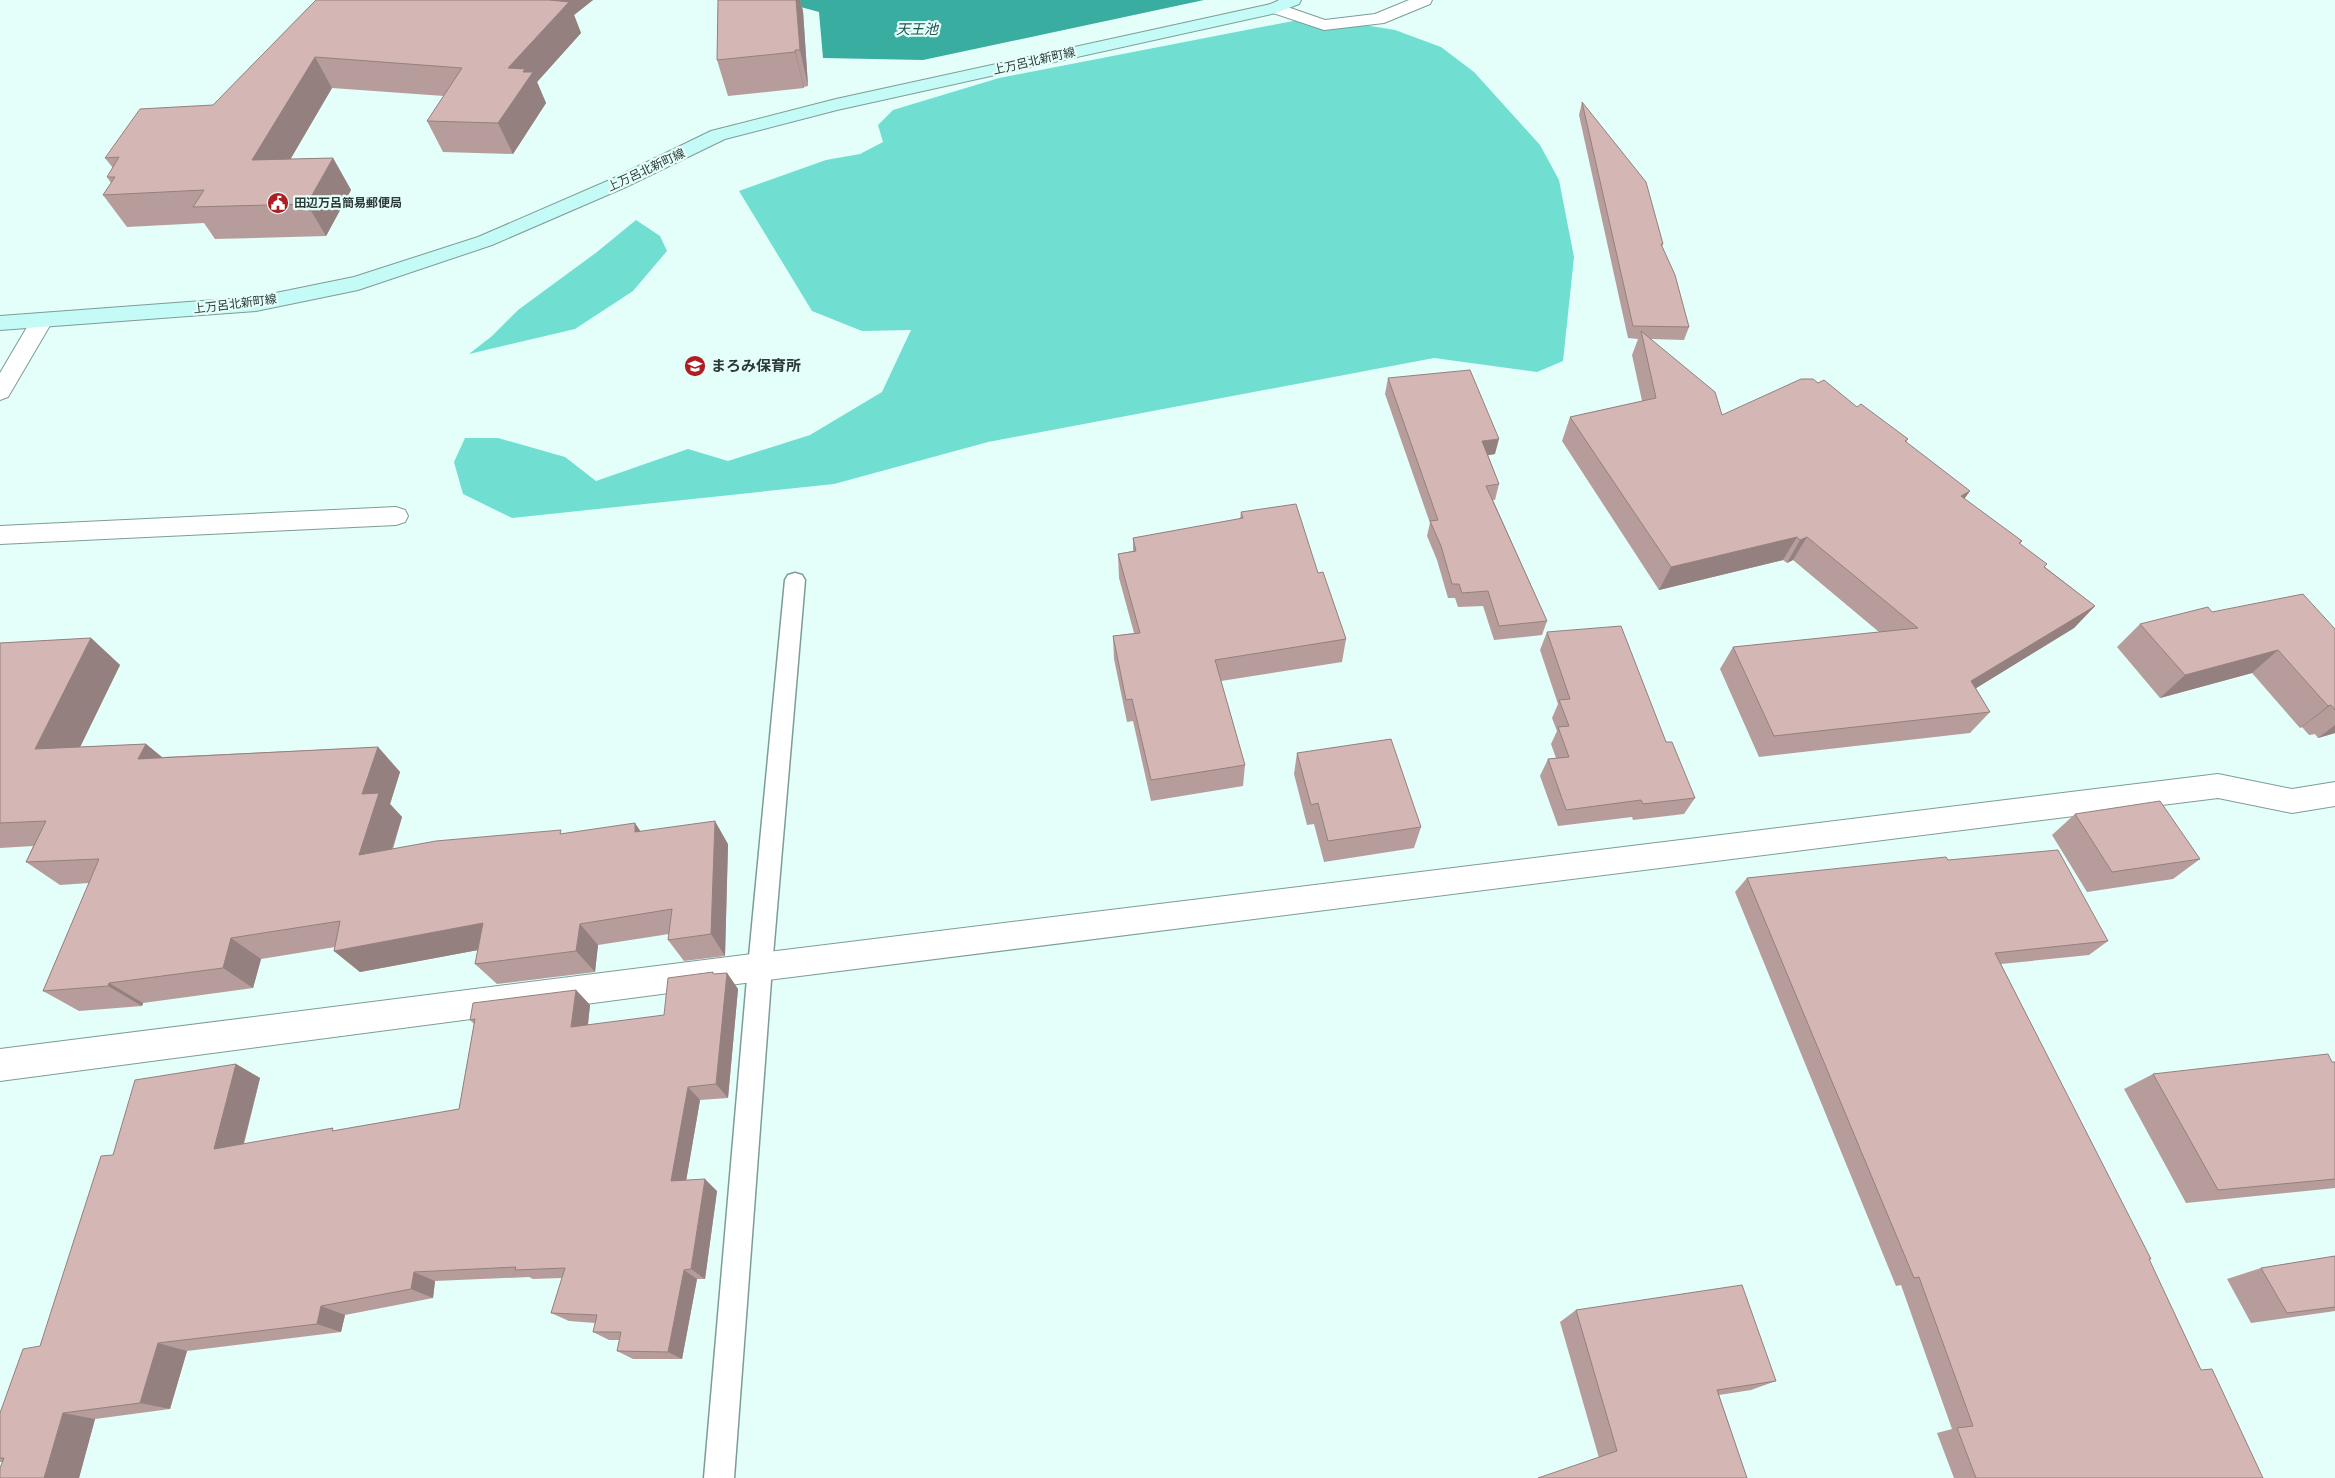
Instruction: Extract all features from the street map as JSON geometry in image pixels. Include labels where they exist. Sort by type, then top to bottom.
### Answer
[{"type":"main road","name":"上万呂北新町線","points":[[0,324],[256,304],[358,283],[485,241],[619,183],[718,135],[836,105],[1284,4]]},
{"type":"street","points":[[1284,4],[1324,25],[1378,19],[1418,1]]},
{"type":"street","points":[[0,392],[41,322]]},
{"type":"street","points":[[0,535],[396,516]]},
{"type":"street","points":[[0,1065],[760,967],[2218,786],[2292,801],[2335,794]]},
{"type":"lane","points":[[719,1478],[760,967],[795,580]]},
{"type":"shaded area","points":[[1293,21],[1340,21],[1395,30],[1441,47],[1474,72],[1540,145],[1559,180],[1574,257],[1563,361],[1537,372],[1434,358],[988,442],[834,484],[512,518],[463,494],[454,462],[465,438],[498,438],[565,457],[596,481],[688,449],[728,461],[810,435],[882,392],[911,330],[862,331],[812,311],[739,191],[826,160],[860,154],[883,142],[878,125],[893,110],[999,78]]},
{"type":"shaded area","points":[[636,220],[660,236],[667,251],[633,291],[575,329],[469,354],[492,336],[518,310],[597,252]]},
{"type":"water","name":"天王池","points":[[775,0],[1204,0],[923,60],[823,58],[819,12]]},
{"type":"building","points":[[316,0],[549,0],[569,2],[508,68],[525,69],[523,72],[533,72],[498,123],[427,121],[462,68],[315,57],[252,160],[333,158],[307,204],[193,207],[204,190],[103,195],[115,177],[107,177],[119,157],[105,158],[140,109],[213,105]]},
{"type":"building","points":[[718,0],[796,0],[800,50],[717,60]]},
{"type":"building","points":[[1582,102],[1646,182],[1663,244],[1661,244],[1675,275],[1689,327],[1633,326]]},
{"type":"building","points":[[1641,331],[1715,392],[1722,415],[1801,379],[1813,379],[1818,383],[1824,380],[1857,407],[1861,404],[1908,439],[1905,441],[1970,491],[1961,496],[2022,541],[2019,543],[2047,564],[2044,567],[2095,606],[1971,681],[1990,712],[1774,736],[1733,647],[1918,628],[1807,537],[1800,540],[1797,537],[1671,567],[1570,417],[1656,398]]},
{"type":"building","points":[[1470,370],[1499,439],[1482,441],[1499,484],[1486,486],[1547,621],[1499,626],[1488,591],[1462,593],[1459,584],[1452,584],[1441,546],[1430,521],[1438,520],[1388,378]]},
{"type":"building","points":[[1296,504],[1318,573],[1323,572],[1346,639],[1215,660],[1245,765],[1151,780],[1132,699],[1126,700],[1113,636],[1140,633],[1118,554],[1136,551],[1133,538],[1243,518],[1241,512]]},
{"type":"building","points":[[2303,594],[2335,629],[2335,710],[2331,705],[2328,706],[2278,650],[2185,675],[2140,624],[2208,607],[2212,612]]},
{"type":"building","points":[[1621,626],[1666,742],[1672,742],[1695,798],[1643,804],[1641,800],[1566,810],[1548,759],[1569,757],[1558,727],[1569,726],[1559,700],[1570,699],[1547,632]]},
{"type":"building","points":[[91,638],[35,749],[146,744],[138,759],[378,747],[362,794],[379,793],[359,855],[436,841],[561,830],[560,834],[635,823],[635,832],[715,821],[711,934],[668,940],[672,909],[580,924],[576,951],[475,964],[483,923],[334,951],[340,921],[231,938],[223,968],[109,983],[108,986],[43,991],[99,859],[26,862],[46,821],[0,823],[0,643]]},
{"type":"building","points":[[1391,739],[1421,827],[1328,841],[1318,803],[1311,805],[1297,753]]},
{"type":"building","points":[[2160,801],[2200,859],[2112,872],[2075,814]]},
{"type":"building","points":[[2058,850],[2108,941],[1995,953],[2151,1259],[2149,1259],[2201,1370],[2212,1369],[2263,1478],[1976,1478],[1957,1428],[1973,1426],[1919,1277],[1914,1278],[1747,878],[1946,857],[1948,860]]},
{"type":"building","points":[[713,972],[713,974],[727,973],[716,1084],[688,1087],[671,1181],[705,1179],[691,1269],[684,1270],[668,1352],[617,1351],[621,1332],[593,1332],[597,1315],[551,1313],[565,1268],[515,1270],[516,1267],[414,1272],[411,1289],[321,1306],[317,1324],[158,1343],[140,1403],[63,1413],[44,1478],[0,1478],[0,1468],[4,1458],[0,1458],[0,1413],[23,1349],[40,1346],[101,1156],[113,1155],[135,1080],[236,1064],[214,1149],[333,1128],[332,1131],[459,1109],[475,1019],[470,1020],[473,1003],[576,990],[571,1027],[664,1015],[668,978]]},
{"type":"building","points":[[2328,1054],[2332,1062],[2335,1062],[2335,1179],[2218,1190],[2153,1074]]},
{"type":"building","points":[[2335,1256],[2335,1307],[2287,1313],[2261,1268]]},
{"type":"building","points":[[1742,1285],[1776,1381],[1717,1390],[1747,1478],[1538,1478],[1617,1451],[1576,1310]]},
{"type":"place","name":"田辺万呂簡易郵便局","points":[[278,203]]},
{"type":"place","name":"まろみ保育所","points":[[695,366]]}]
